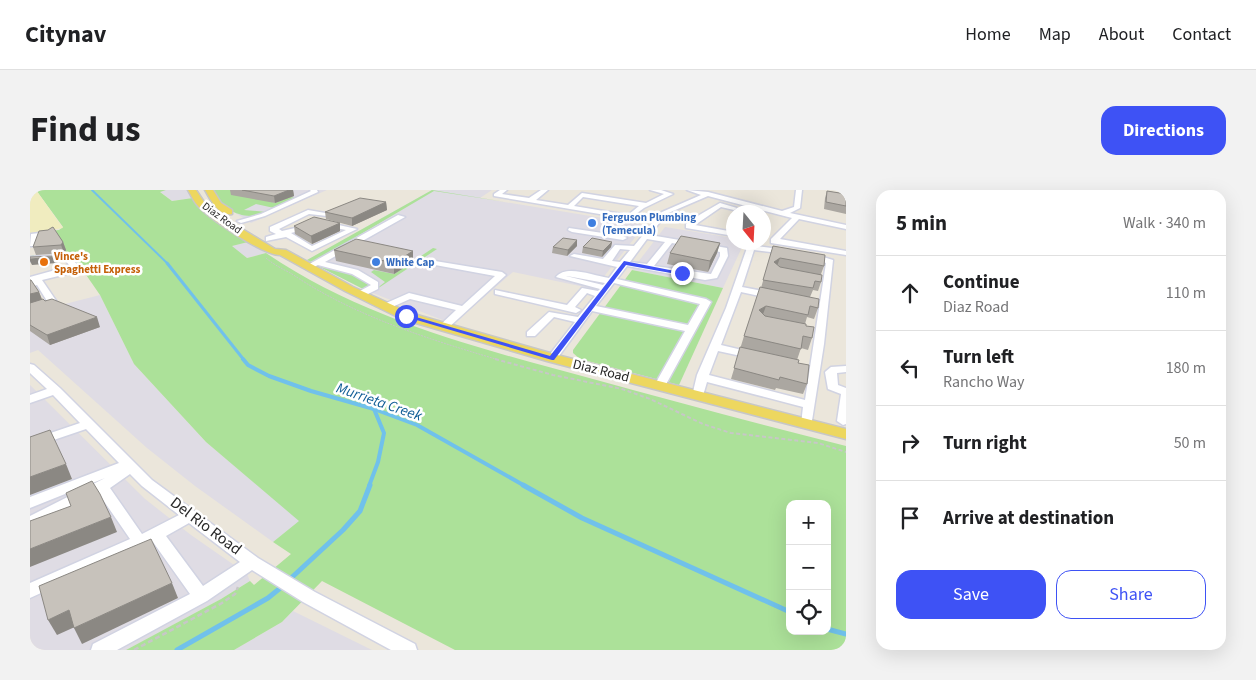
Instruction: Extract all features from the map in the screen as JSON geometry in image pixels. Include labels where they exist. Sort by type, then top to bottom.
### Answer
[{"type":"main road","name":"Diaz Road","points":[[209,190],[218,205],[284,249],[282,252]]},
{"type":"main road","name":"Diaz Road","points":[[194,192],[201,204],[226,223],[272,252],[282,252],[313,264],[361,294],[406,316],[552,358],[807,424],[845,428]]},
{"type":"street","points":[[241,221],[268,213],[315,192],[313,190]]},
{"type":"street","points":[[504,190],[496,196],[630,217],[644,206],[670,194],[654,190]]},
{"type":"street","points":[[530,201],[545,190]]},
{"type":"street","points":[[690,190],[846,227]]},
{"type":"street","points":[[782,213],[796,208],[799,190]]},
{"type":"street","points":[[568,208],[585,192],[644,206],[664,213]]},
{"type":"street","points":[[552,358],[664,213],[708,194]]},
{"type":"street","points":[[673,209],[695,213],[720,205],[726,206]]},
{"type":"street","points":[[327,214],[308,212],[273,229],[308,249],[312,249],[353,229],[313,220],[327,214],[335,210]]},
{"type":"street","points":[[695,213],[689,226],[726,232]]},
{"type":"street","points":[[774,241],[797,216]]},
{"type":"street","points":[[313,264],[401,217]]},
{"type":"street","points":[[269,239],[299,227]]},
{"type":"street","points":[[609,262],[607,260],[624,242],[629,229]]},
{"type":"street","points":[[572,230],[624,242],[636,248]]},
{"type":"street","points":[[31,241],[34,236],[48,234]]},
{"type":"street","points":[[574,256],[697,276],[714,276],[724,256],[724,250],[645,236]]},
{"type":"street","points":[[361,239],[370,241]]},
{"type":"street","points":[[650,267],[670,240]]},
{"type":"street","points":[[771,240],[846,252]]},
{"type":"street","points":[[603,242],[624,242]]},
{"type":"street","points":[[698,396],[703,376],[752,246],[824,259],[830,262],[821,279],[807,424]]},
{"type":"street","points":[[30,259],[67,257],[76,267],[68,271],[30,280]]},
{"type":"street","points":[[438,263],[502,275],[443,327]]},
{"type":"street","points":[[313,264],[355,272],[375,284],[375,287],[361,294]]},
{"type":"street","points":[[591,281],[607,286],[706,302],[660,386]]},
{"type":"street","points":[[30,284],[52,282]]},
{"type":"street","points":[[30,308],[52,302],[42,284]]},
{"type":"street","points":[[569,308],[585,290],[607,286]]},
{"type":"street","points":[[737,289],[785,298]]},
{"type":"street","points":[[498,292],[586,313],[692,329]]},
{"type":"street","points":[[387,306],[409,296],[464,309]]},
{"type":"street","points":[[531,334],[552,314],[586,313]]},
{"type":"street","points":[[715,347],[770,360]]},
{"type":"street","name":"Del Rio Road","points":[[30,367],[56,390],[148,483],[252,562],[309,597],[408,650]]},
{"type":"street","points":[[845,428],[846,394],[832,386],[831,372],[835,369],[846,369]]},
{"type":"street","points":[[703,376],[810,405]]},
{"type":"street","points":[[30,399],[56,390]]},
{"type":"street","points":[[30,444],[88,424]]},
{"type":"street","points":[[30,522],[102,487],[130,466]]},
{"type":"street","points":[[30,503],[130,466]]},
{"type":"street","points":[[102,487],[140,542]]},
{"type":"street","points":[[30,591],[140,542],[190,515]]},
{"type":"street","points":[[156,534],[201,596]]},
{"type":"street","points":[[100,650],[201,596],[252,562]]},
{"type":"shaded area","points":[[187,190],[193,198],[172,201],[159,191]]},
{"type":"shaded area","points":[[214,190],[327,190],[251,223],[223,205]]},
{"type":"shaded area","points":[[432,190],[492,190],[480,198],[645,225],[594,289],[513,272],[453,324],[365,290],[307,260]]},
{"type":"shaded area","points":[[665,227],[726,237],[726,250],[741,250],[723,288],[632,270]]},
{"type":"shaded area","points":[[248,242],[266,253],[247,258],[231,246]]},
{"type":"shaded area","points":[[100,295],[134,364],[206,442],[300,521],[273,542],[195,486],[147,448],[38,350],[30,353],[30,313]]},
{"type":"shaded area","points":[[30,385],[145,499],[191,535],[247,574],[250,581],[221,599],[126,650],[30,650]]},
{"type":"shaded area","points":[[293,611],[372,650],[234,650],[282,622]]},
{"type":"green space","points":[[36,190],[166,190],[160,192],[172,201],[193,198],[202,211],[248,242],[232,246],[247,258],[266,253],[303,276],[342,296],[424,330],[508,356],[846,446],[846,650],[455,650],[322,581],[282,622],[234,650],[126,650],[221,599],[250,581],[254,585],[291,554],[273,542],[299,521],[206,442],[134,364],[100,295],[82,269],[49,277],[78,268],[71,257],[30,258],[34,255],[33,257],[67,254],[51,231],[30,233],[59,230],[63,227]]},
{"type":"green space","points":[[214,190],[234,190],[275,203],[290,197],[298,198],[274,208],[256,204],[244,210],[267,212],[251,216],[236,213],[229,209],[218,198]]},
{"type":"green space","points":[[432,190],[506,202],[434,191],[317,260],[311,262],[307,260]]},
{"type":"green space","points":[[433,248],[437,249],[371,293],[385,282],[371,272],[374,270],[394,274]]},
{"type":"green space","points":[[318,266],[348,273],[370,286],[365,290]]},
{"type":"green space","points":[[632,270],[723,288],[679,385],[580,359],[573,353],[573,350]]},
{"type":"sand","points":[[30,190],[36,190],[63,228],[30,233]]},
{"type":"building","points":[[242,190],[289,190],[274,196]]},
{"type":"building","points":[[827,191],[846,194],[846,206],[826,202]]},
{"type":"building","points":[[360,198],[386,202],[352,218],[325,212]]},
{"type":"building","points":[[314,217],[340,223],[311,236],[294,226]]},
{"type":"building","points":[[53,227],[63,242],[61,245],[33,247],[39,231],[48,230]]},
{"type":"building","points":[[681,236],[720,243],[710,261],[670,253]]},
{"type":"building","points":[[563,238],[577,240],[568,250],[553,247]]},
{"type":"building","points":[[592,238],[612,242],[603,251],[583,247]]},
{"type":"building","points":[[356,239],[413,251],[394,263],[334,250]]},
{"type":"building","points":[[773,246],[825,255],[824,266],[780,258],[774,262],[780,267],[822,275],[821,282],[815,281],[813,288],[763,280]]},
{"type":"building","points":[[30,257],[55,257],[30,259]]},
{"type":"building","points":[[31,280],[39,292],[30,294]]},
{"type":"building","points":[[760,287],[819,299],[818,308],[810,306],[808,315],[766,306],[759,310],[765,316],[814,327],[812,338],[803,336],[801,349],[744,336]]},
{"type":"building","points":[[43,299],[45,301],[52,299],[97,317],[47,335],[30,325],[30,303]]},
{"type":"building","points":[[740,347],[799,360],[798,363],[809,365],[807,384],[780,377],[779,380],[734,368]]},
{"type":"building","points":[[50,430],[66,464],[30,477],[30,437]]},
{"type":"building","points":[[92,481],[111,517],[30,549],[30,521],[71,506],[66,493]]},
{"type":"building","points":[[151,539],[172,583],[74,628],[69,610],[48,620],[39,586]]},
{"type":"waterway","name":"Murrieta Creek","points":[[92,190],[167,263]]},
{"type":"waterway","name":"Murrieta Creek","points":[[167,263],[244,360]]},
{"type":"waterway","name":"Murrieta Creek","points":[[243,359],[248,365],[269,376],[311,391],[374,409]]},
{"type":"waterway","points":[[369,486],[378,462],[384,433],[374,409]]},
{"type":"waterway","name":"Murrieta Creek","points":[[374,409],[417,425],[525,486]]},
{"type":"waterway","points":[[289,580],[343,530],[360,511],[370,485]]},
{"type":"waterway","name":"Murrieta Creek","points":[[523,485],[582,518],[786,610]]},
{"type":"waterway","points":[[177,650],[268,598],[284,585]]},
{"type":"waterway","name":"Murrieta Creek","points":[[831,630],[846,634]]},
{"type":"place","name":"Ferguson Plumbing (Temecula)","points":[[592,223]]},
{"type":"place","name":"Vince's Spaghetti Express","points":[[44,262]]},
{"type":"place","name":"White Cap","points":[[376,262]]},
{"type":"route","points":[[406,316],[552,358],[624,263],[682,273]]}]
